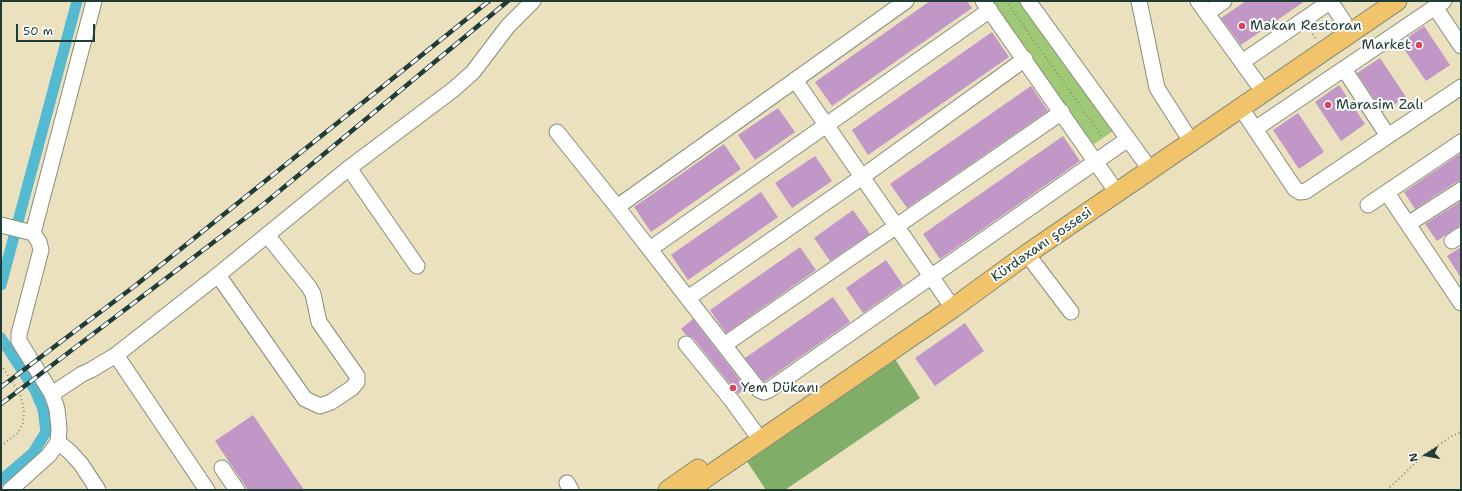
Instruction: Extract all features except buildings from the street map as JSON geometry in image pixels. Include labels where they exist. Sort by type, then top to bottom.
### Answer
[{"type":"main road","name":"Kürdəxanı şossesi","points":[[688,490],[950,303],[1111,184],[1375,1]]},
{"type":"main road","name":"Kürdəxanı şossesi","points":[[668,490],[754,431],[1027,254],[1397,1]]},
{"type":"street","points":[[33,233],[94,1]]},
{"type":"street","points":[[52,394],[82,374],[116,355],[218,275],[348,168],[454,89],[473,72],[508,26],[533,1]]},
{"type":"street","points":[[618,207],[906,1]]},
{"type":"street","points":[[1028,1],[1144,161]]},
{"type":"street","points":[[1139,1],[1157,88],[1185,132]]},
{"type":"street","points":[[1198,1],[1257,83]]},
{"type":"street","points":[[1207,14],[1224,1]]},
{"type":"street","points":[[1242,62],[1331,1],[1344,22]]},
{"type":"street","points":[[1255,129],[1440,4],[1461,46]]},
{"type":"street","points":[[650,249],[826,126],[987,5],[1097,161],[1111,184]]},
{"type":"street","points":[[688,298],[862,177],[1025,59]]},
{"type":"street","points":[[1344,69],[1388,136]]},
{"type":"street","points":[[795,80],[950,303]]},
{"type":"street","points":[[1241,108],[1296,189],[1300,192],[1306,191],[1461,87]]},
{"type":"street","points":[[724,345],[1062,112]]},
{"type":"street","points":[[556,132],[618,207],[758,390],[764,392],[932,277],[1128,139]]},
{"type":"street","points":[[1368,205],[1461,142]]},
{"type":"street","points":[[348,168],[417,266]]},
{"type":"street","points":[[1408,224],[1461,190]]},
{"type":"street","points":[[1387,193],[1408,224],[1457,287],[1461,303]]},
{"type":"street","points":[[4,225],[33,233],[39,242],[41,250],[19,334],[19,341],[52,394],[57,409],[59,429],[58,442],[49,455],[10,490]]},
{"type":"street","points":[[218,275],[305,399],[320,406],[331,402],[352,388],[357,382],[357,376],[319,322],[313,294],[267,235]]},
{"type":"street","points":[[1027,254],[1071,312]]},
{"type":"street","points":[[686,344],[733,402],[754,431]]},
{"type":"street","points":[[116,355],[207,490]]},
{"type":"street","points":[[58,442],[81,464],[98,490]]},
{"type":"street","points":[[222,468],[237,490]]},
{"type":"path","points":[[1006,1],[1103,138]]},
{"type":"path","points":[[1,365],[20,394],[24,410],[23,423],[18,433],[1,446]]},
{"type":"path","points":[[1387,490],[1425,454],[1452,436],[1461,432]]},
{"type":"green space","points":[[988,1],[1022,1],[1116,129],[1091,146]]},
{"type":"green space","points":[[893,356],[920,398],[785,490],[766,490],[746,460]]},
{"type":"waterway","points":[[1,285],[77,1]]},
{"type":"waterway","points":[[1,338],[35,390],[43,409],[46,432],[33,453],[1,480]]},
{"type":"railway","points":[[1,387],[136,285],[489,1]]},
{"type":"railway","points":[[1,404],[265,203],[508,1]]},
{"type":"place","name":"Məkan Restoran","points":[[1242,26]]},
{"type":"place","name":"Market","points":[[1419,45]]},
{"type":"place","name":"Mərasim Zalı","points":[[1328,105]]},
{"type":"place","name":"Yem Dükanı","points":[[733,388]]}]
